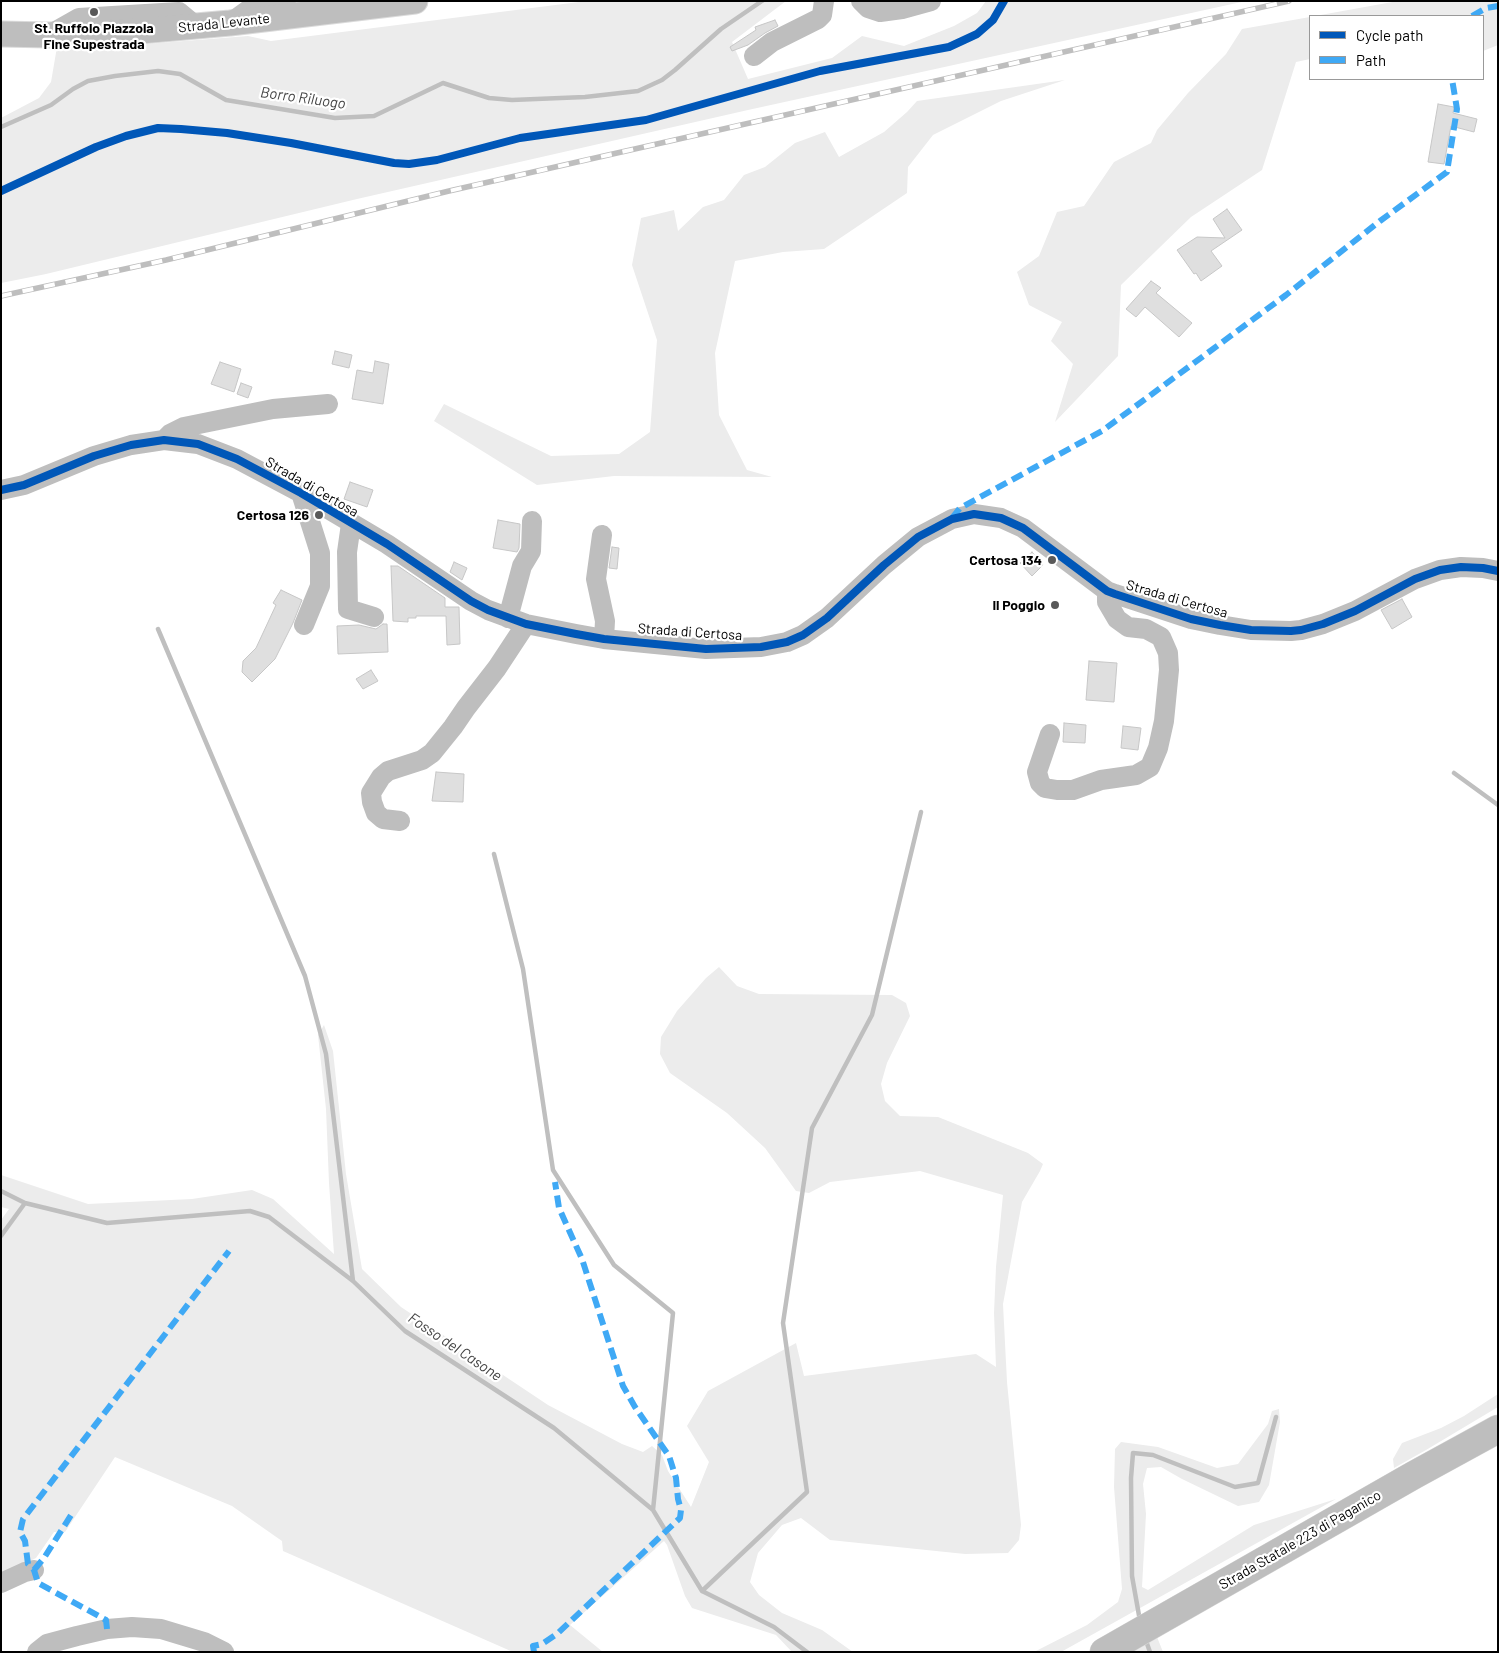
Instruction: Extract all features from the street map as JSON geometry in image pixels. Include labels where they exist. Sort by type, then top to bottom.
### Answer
[{"type":"highway","name":"Strada Statale 223 di Paganico","points":[[1104,1652],[1414,1475],[1498,1430]]},
{"type":"main road","name":"Strada Levante","points":[[1,34],[49,35],[197,27],[415,1]]},
{"type":"street","points":[[230,23],[255,5],[286,1]]},
{"type":"street","points":[[754,56],[772,42],[818,19],[822,15],[824,1]]},
{"type":"street","points":[[861,1],[868,8],[880,12],[902,9],[930,1]]},
{"type":"street","points":[[164,440],[170,434],[184,427],[273,409],[328,404]]},
{"type":"street","name":"Strada di Certosa","points":[[1,490],[31,482],[102,453],[131,445],[164,440],[198,444],[223,453],[301,493],[387,544],[471,601],[488,610],[517,621],[604,639],[724,649],[762,647],[787,642],[803,635],[827,618],[884,565],[918,537],[952,519],[974,514],[1001,518],[1023,528],[1107,591],[1123,598],[1205,622],[1251,630],[1291,631],[1312,628],[1355,611],[1432,572],[1461,567],[1498,571]]},
{"type":"street","points":[[301,493],[320,553],[320,586],[304,625]]},
{"type":"street","points":[[400,821],[383,819],[376,812],[371,793],[381,777],[388,771],[422,760],[432,753],[454,727],[497,668],[517,621],[522,566],[531,551],[532,521]]},
{"type":"street","points":[[351,524],[347,552],[348,609],[374,616]]},
{"type":"street","points":[[602,535],[596,579],[605,620],[604,639]]},
{"type":"street","points":[[1050,734],[1037,772],[1040,783],[1045,788],[1057,790],[1073,790],[1101,780],[1136,776],[1150,767],[1158,748],[1164,721],[1169,670],[1168,653],[1160,637],[1146,629],[1128,626],[1117,619],[1107,602],[1107,591]]},
{"type":"street","points":[[1,1583],[34,1570]]},
{"type":"street","points":[[38,1652],[47,1644],[77,1636],[107,1629],[132,1627],[161,1629],[204,1642],[224,1652]]},
{"type":"shaded area","points":[[587,1],[786,1],[732,42],[748,79],[832,58],[862,36],[904,46],[954,26],[977,13],[986,1],[1246,1],[748,110],[357,199],[46,274],[1,283],[1,118],[39,98],[51,82],[57,47],[146,44],[248,36],[271,41]]},
{"type":"shaded area","points":[[1398,1],[1498,1],[1498,45],[1484,51],[1484,15],[1321,15]]},
{"type":"shaded area","points":[[1309,17],[1309,59],[1296,62],[1262,170],[1191,217],[1121,285],[1118,356],[1055,422],[1073,364],[1051,341],[1062,322],[1029,305],[1017,272],[1039,256],[1057,212],[1084,206],[1114,162],[1151,143],[1157,130],[1188,93],[1226,54],[1242,29]]},
{"type":"shaded area","points":[[1065,80],[1001,101],[933,135],[908,167],[907,193],[824,249],[783,252],[735,261],[715,353],[719,415],[747,470],[772,477],[614,476],[537,485],[434,421],[444,404],[551,456],[619,454],[650,432],[657,340],[632,265],[641,218],[674,210],[678,231],[703,207],[724,200],[744,175],[765,167],[795,143],[825,132],[839,157],[884,132],[917,101]]},
{"type":"shaded area","points":[[719,967],[737,986],[759,994],[892,995],[906,1003],[910,1016],[887,1063],[881,1084],[885,1101],[900,1116],[938,1117],[1028,1153],[1043,1164],[1022,1202],[1003,1304],[1007,1382],[1021,1525],[1019,1540],[1008,1553],[965,1554],[830,1540],[801,1518],[782,1525],[758,1553],[750,1582],[759,1595],[782,1613],[822,1630],[853,1652],[792,1652],[776,1635],[692,1608],[685,1596],[664,1541],[570,1625],[603,1652],[513,1652],[283,1551],[282,1541],[232,1506],[115,1457],[65,1532],[54,1532],[36,1558],[1,1575],[1,1220],[9,1209],[1,1207],[1,1175],[88,1204],[192,1199],[252,1190],[273,1199],[334,1254],[326,1109],[318,1035],[324,1025],[333,1051],[346,1174],[362,1269],[401,1307],[548,1405],[622,1444],[643,1452],[652,1446],[662,1455],[668,1471],[691,1507],[709,1462],[687,1426],[708,1391],[796,1343],[804,1376],[976,1354],[996,1367],[994,1313],[996,1267],[1003,1195],[920,1171],[830,1182],[809,1193],[796,1191],[765,1148],[727,1113],[670,1073],[660,1054],[661,1037],[677,1011],[706,978]]},
{"type":"shaded area","points":[[1498,1394],[1498,1407],[1394,1468],[1393,1459],[1402,1443],[1441,1428]]},
{"type":"shaded area","points":[[1279,1409],[1280,1422],[1269,1485],[1259,1502],[1238,1506],[1161,1467],[1147,1468],[1143,1484],[1146,1514],[1142,1587],[1148,1590],[1254,1525],[1336,1499],[1061,1652],[1034,1652],[1087,1625],[1118,1602],[1122,1589],[1114,1487],[1115,1449],[1121,1442],[1158,1447],[1217,1468],[1238,1464],[1268,1424],[1272,1411]]},
{"type":"shaded area","points":[[1157,1637],[1163,1652],[1131,1652]]},
{"type":"building","points":[[775,20],[778,26],[748,45],[732,51],[730,47],[756,30],[755,27]]},
{"type":"building","points":[[1438,104],[1454,107],[1453,113],[1477,119],[1474,132],[1451,126],[1444,164],[1428,162]]},
{"type":"building","points":[[1227,209],[1242,230],[1211,251],[1222,266],[1201,281],[1177,250],[1197,237],[1225,238],[1213,219]]},
{"type":"building","points":[[1151,281],[1161,288],[1156,293],[1192,323],[1179,337],[1145,307],[1136,317],[1126,309]]},
{"type":"building","points":[[335,351],[352,355],[349,368],[332,364]]},
{"type":"building","points":[[375,361],[389,364],[383,404],[352,399],[357,370],[373,373]]},
{"type":"building","points":[[220,362],[241,369],[234,392],[211,384]]},
{"type":"building","points":[[241,383],[252,387],[248,398],[237,394]]},
{"type":"building","points":[[350,482],[373,490],[367,507],[344,499]]},
{"type":"building","points":[[498,520],[520,524],[519,548],[517,552],[493,548]]},
{"type":"building","points":[[612,547],[619,548],[617,569],[609,568]]},
{"type":"building","points":[[1032,552],[1043,565],[1032,576],[1020,563]]},
{"type":"building","points":[[454,562],[467,568],[462,580],[450,572]]},
{"type":"building","points":[[391,566],[398,566],[445,598],[445,607],[459,607],[460,644],[447,645],[446,616],[416,616],[416,618],[408,618],[408,622],[393,621]]},
{"type":"building","points":[[281,590],[302,600],[275,659],[252,682],[242,672],[243,661],[256,648],[276,605],[273,603]]},
{"type":"building","points":[[1402,599],[1412,617],[1392,629],[1381,610]]},
{"type":"building","points":[[383,624],[387,624],[388,652],[338,654],[337,626],[359,625],[376,629]]},
{"type":"building","points":[[1089,661],[1117,663],[1114,702],[1086,700]]},
{"type":"building","points":[[371,670],[378,681],[363,689],[356,679]]},
{"type":"building","points":[[1064,723],[1086,725],[1085,743],[1063,742]]},
{"type":"building","points":[[1123,726],[1141,728],[1138,750],[1121,748]]},
{"type":"building","points":[[436,772],[464,774],[463,802],[432,801]]},
{"type":"waterway","name":"Borro Riluogo","points":[[1,127],[51,105],[88,81],[158,71],[180,74],[226,100],[335,118],[374,116],[443,83],[489,98],[512,100],[585,97],[638,91],[662,80],[721,29],[762,1]]},
{"type":"waterway","points":[[158,629],[305,976],[326,1054],[353,1281]]},
{"type":"waterway","points":[[1454,773],[1498,805]]},
{"type":"waterway","points":[[702,1591],[807,1492],[783,1323],[812,1128],[872,1015],[921,812]]},
{"type":"waterway","points":[[494,854],[523,969],[553,1170],[614,1265],[673,1313],[653,1510]]},
{"type":"waterway","name":"Fosso del Casone","points":[[1,1191],[25,1203],[107,1223],[250,1211],[269,1217],[353,1281],[405,1331],[554,1428],[653,1510],[702,1591],[774,1627],[807,1652]]},
{"type":"waterway","points":[[1,1236],[25,1203]]},
{"type":"waterway","points":[[1140,1621],[1132,1576],[1131,1478],[1133,1453],[1153,1455],[1235,1487],[1258,1483],[1276,1417]]},
{"type":"waterway","points":[[1145,1638],[1150,1652]]},
{"type":"railway","points":[[1,296],[166,260],[449,191],[1289,1]]},
{"type":"marked path","points":[[1474,15],[1486,8],[1498,6]]},
{"type":"marked path","points":[[952,518],[960,508],[1102,431],[1286,295],[1380,221],[1447,172],[1457,109],[1452,80]]},
{"type":"marked path","points":[[534,1652],[533,1646],[542,1644],[557,1634],[680,1518],[681,1510],[676,1478],[669,1456],[635,1407],[623,1386],[582,1259],[559,1208],[555,1182]]},
{"type":"marked path","points":[[107,1629],[106,1620],[38,1583],[34,1570],[28,1564],[25,1541],[20,1532],[23,1519],[229,1251]]},
{"type":"marked path","points":[[34,1570],[44,1558],[73,1512]]},
{"type":"cycle path","points":[[1,191],[96,147],[126,136],[158,128],[227,133],[394,163],[409,164],[437,160],[520,138],[646,120],[820,71],[949,47],[977,34],[993,20],[1004,1]]},
{"type":"cycle path","points":[[1,490],[24,485],[94,456],[131,445],[164,440],[198,444],[237,459],[301,493],[387,544],[471,601],[488,610],[526,624],[576,634],[604,639],[706,649],[761,647],[787,642],[803,635],[827,618],[884,565],[918,537],[952,519],[974,514],[1001,518],[1023,528],[1107,591],[1191,619],[1251,630],[1291,631],[1323,624],[1355,611],[1415,579],[1440,570],[1461,567],[1498,571]]},
{"type":"place","name":"St. Ruffolo Piazzola Fine Supestrada","points":[[94,12]]},
{"type":"place","name":"Certosa 126","points":[[319,515]]},
{"type":"place","name":"Certosa 134","points":[[1052,560]]},
{"type":"place","name":"Il Poggio","points":[[1055,605]]}]
